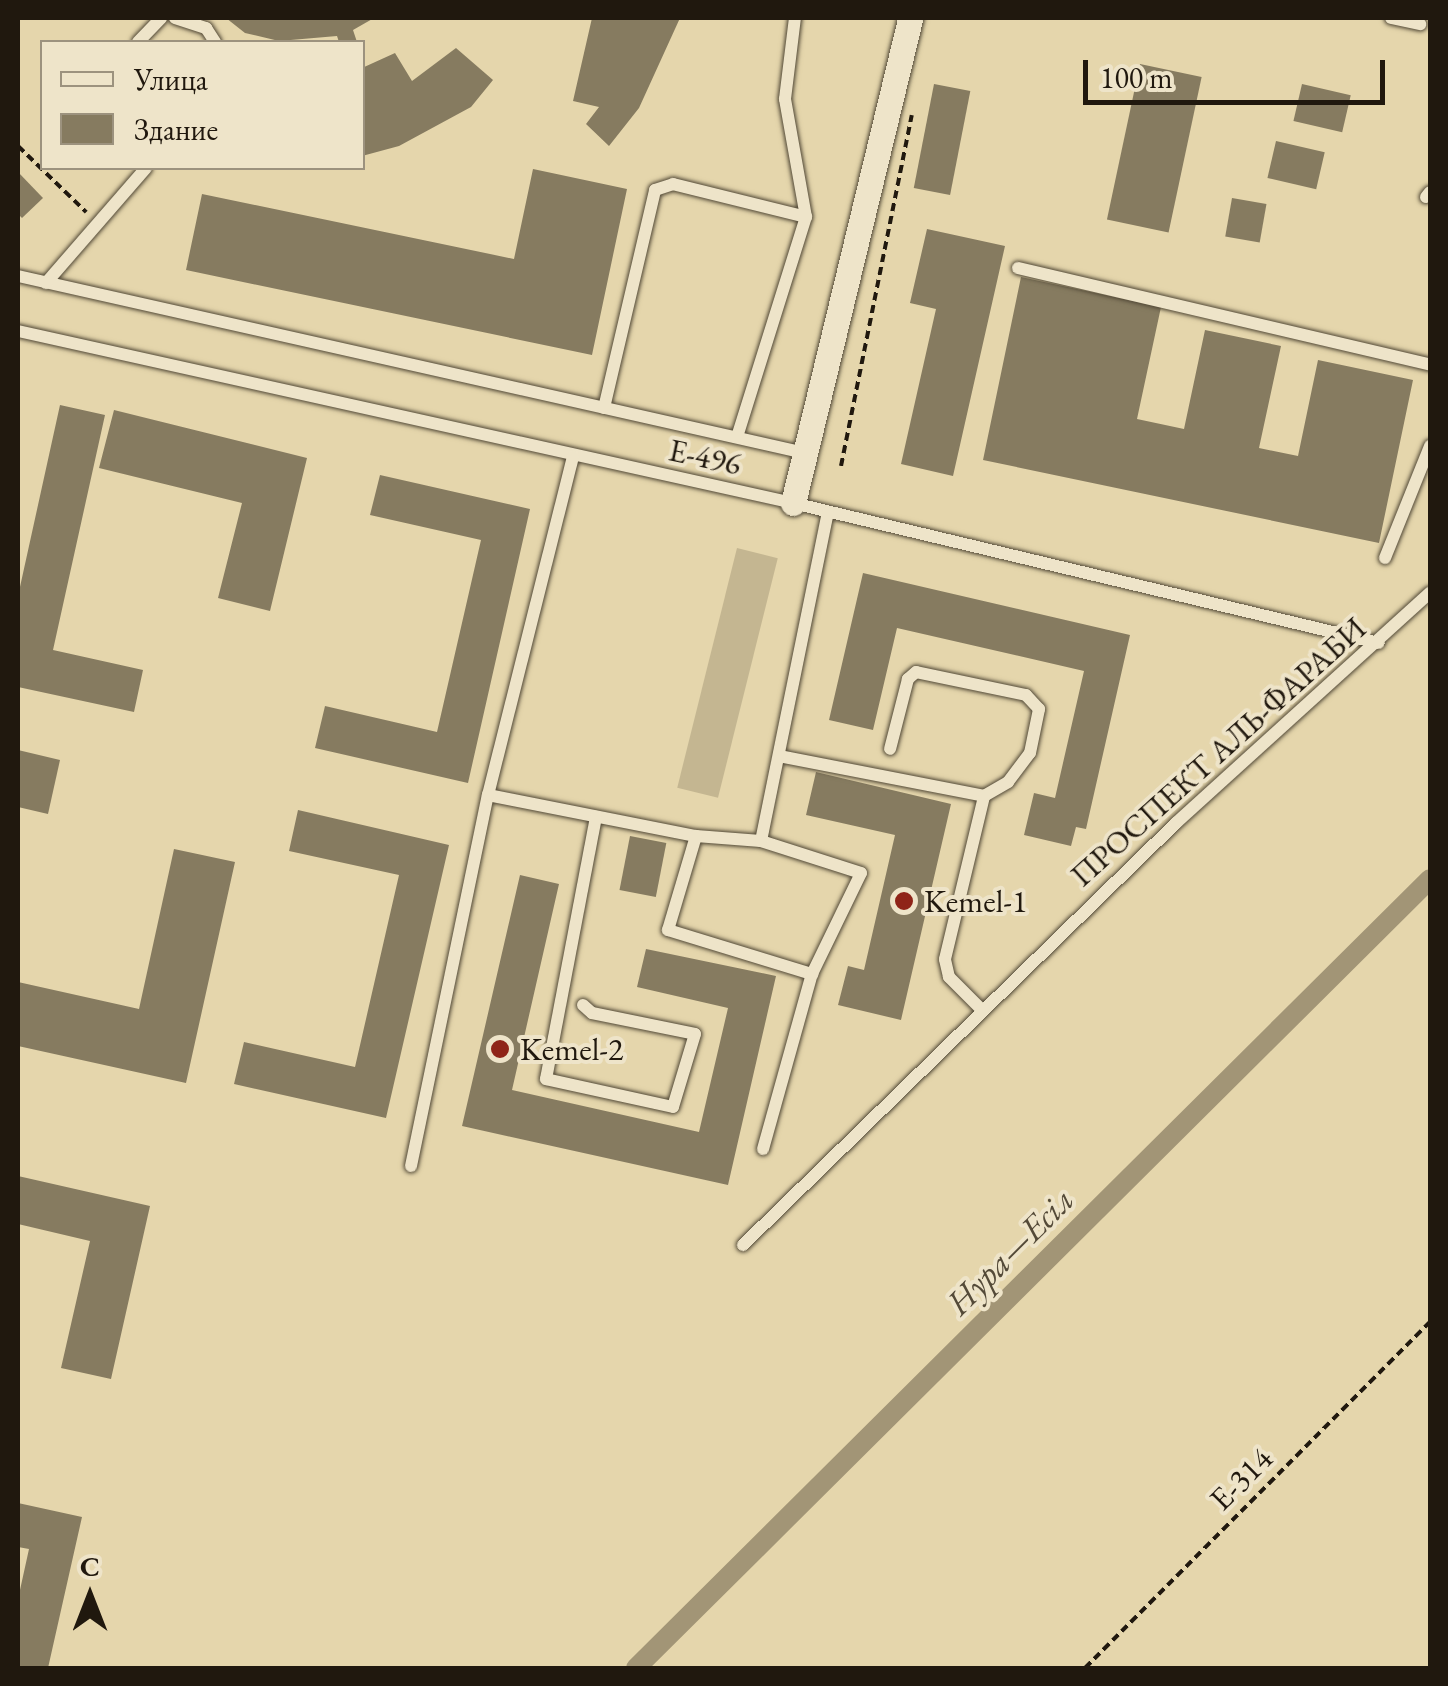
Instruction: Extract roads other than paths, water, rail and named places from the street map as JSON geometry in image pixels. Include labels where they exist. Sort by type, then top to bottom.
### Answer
[{"type":"street","points":[[793,503],[910,18]]},
{"type":"lane","points":[[140,40],[161,18]]},
{"type":"lane","points":[[175,18],[206,28],[214,40]]},
{"type":"lane","points":[[737,437],[806,217],[786,99],[795,18]]},
{"type":"lane","points":[[1391,18],[1420,24]]},
{"type":"lane","points":[[46,283],[144,170]]},
{"type":"lane","points":[[604,408],[655,190],[673,184],[806,217]]},
{"type":"lane","points":[[1018,268],[1430,365]]},
{"type":"lane","points":[[18,276],[807,454]]},
{"type":"lane","name":"E-496","points":[[18,331],[793,503],[1380,643]]},
{"type":"lane","points":[[1385,558],[1430,446]]},
{"type":"lane","points":[[410,1166],[488,795],[573,456]]},
{"type":"lane","points":[[762,841],[828,514]]},
{"type":"lane","name":"ПРОСПЕКТ АЛЬ-ФАРАБИ","points":[[744,1245],[1176,823],[1380,643],[1430,593]]},
{"type":"lane","points":[[779,756],[984,796],[1008,782],[1030,752],[1039,710],[1026,695],[916,672],[908,679],[890,749]]},
{"type":"lane","points":[[488,795],[696,836],[762,841],[860,873],[812,974],[763,1149]]},
{"type":"lane","points":[[982,1010],[950,977],[945,959],[984,796]]},
{"type":"lane","points":[[583,1005],[592,1013],[695,1034],[674,1107],[546,1079],[596,817]]},
{"type":"lane","points":[[696,836],[668,930],[812,974]]},
{"type":"waterway","name":"Нура—Есіл","points":[[636,1668],[1430,879]]},
{"type":"place","name":"Kemel-1","points":[[904,901]]},
{"type":"place","name":"Kemel-2","points":[[500,1049]]}]
